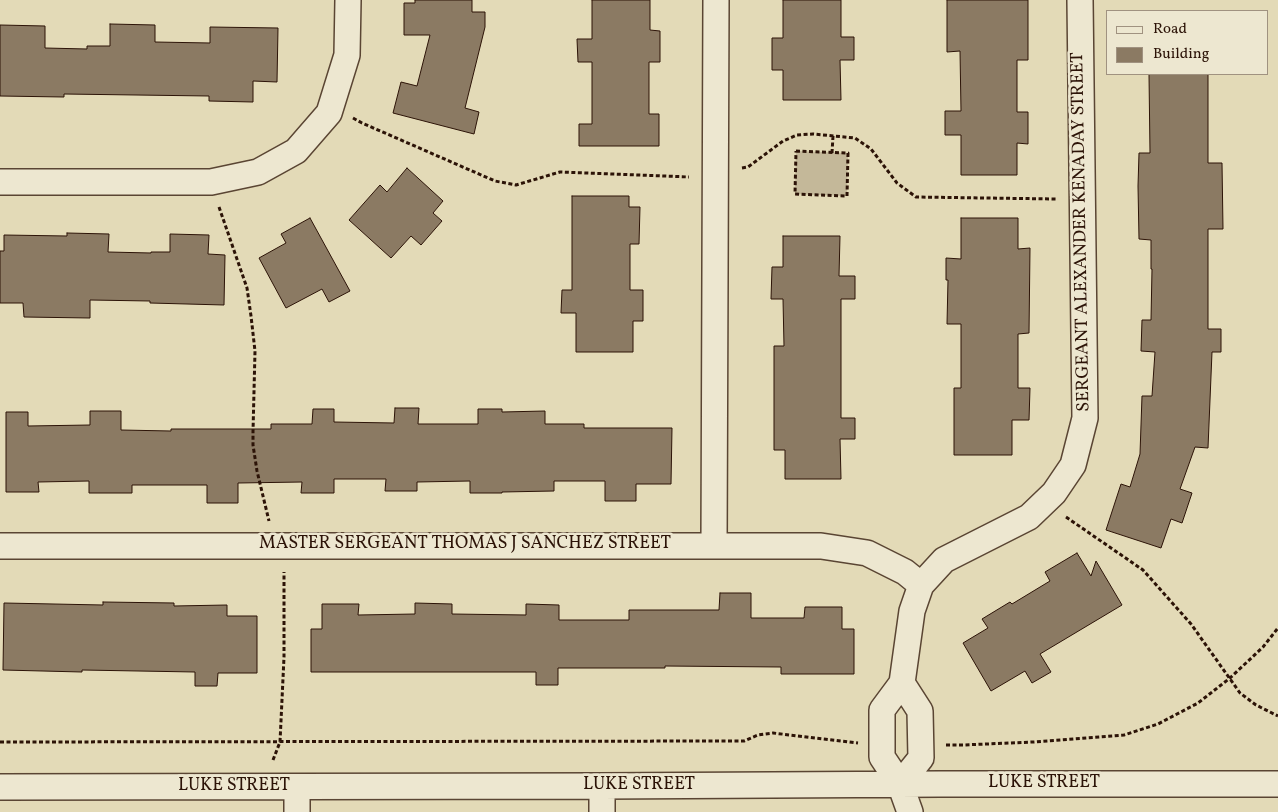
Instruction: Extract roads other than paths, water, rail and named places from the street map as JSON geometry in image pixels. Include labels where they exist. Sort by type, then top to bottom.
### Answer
[{"type":"street","points":[[0,182],[211,182],[258,172],[296,151],[329,112],[346,54],[348,0]]},
{"type":"street","points":[[714,545],[716,0]]},
{"type":"street","name":"SERGEANT ALEXANDER KENADAY STREET","points":[[910,812],[900,784],[882,758],[882,710],[902,683],[912,611],[921,585],[944,560],[1029,517],[1054,493],[1072,465],[1085,418],[1080,0]]},
{"type":"street","name":"MASTER SERGEANT THOMAS J SANCHEZ STREET","points":[[0,546],[822,546],[868,552],[905,572],[921,585]]},
{"type":"street","points":[[900,784],[921,758],[920,711],[902,683]]},
{"type":"street","name":"LUKE STREET","points":[[0,787],[1278,784]]},
{"type":"street","points":[[602,786],[602,812]]},
{"type":"street","points":[[297,787],[297,812]]}]
